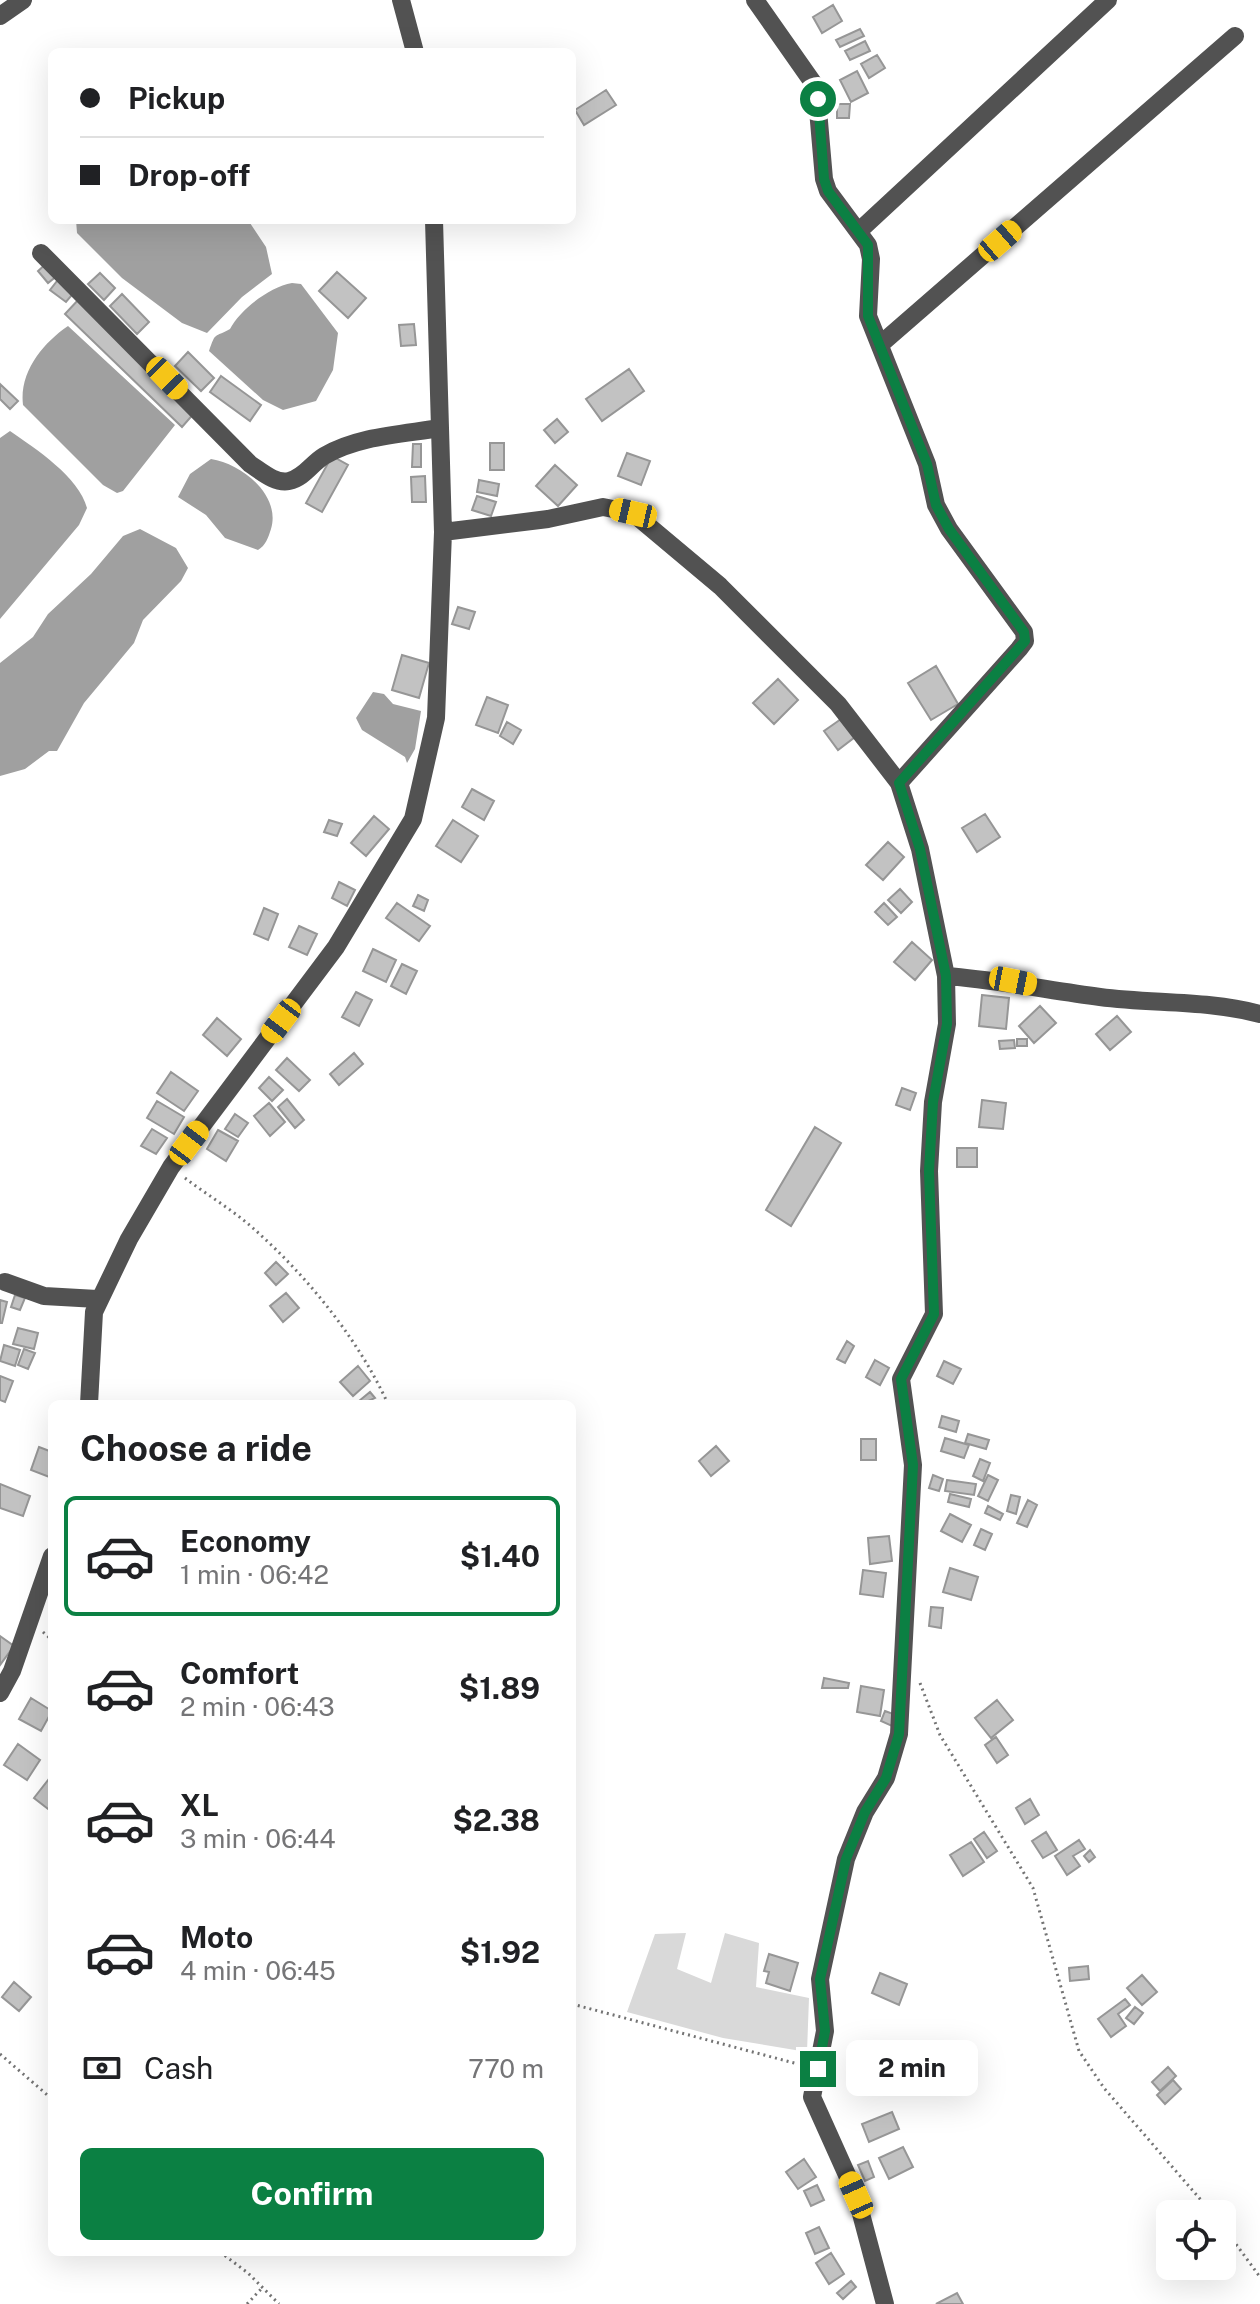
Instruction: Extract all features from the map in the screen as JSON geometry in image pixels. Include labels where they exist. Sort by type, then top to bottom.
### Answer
[{"type":"street","points":[[0,16],[23,0]]},
{"type":"street","points":[[401,0],[414,48]]},
{"type":"street","points":[[755,0],[812,77],[818,99],[824,179],[828,191],[859,231],[871,259],[868,316],[882,343],[927,464],[936,505],[949,529],[1024,632],[1025,641],[899,783]]},
{"type":"street","points":[[859,231],[1108,0]]},
{"type":"street","points":[[882,343],[1235,36]]},
{"type":"street","points":[[89,1400],[97,1299],[171,1167],[336,947],[413,819],[436,718],[443,532],[434,224]]},
{"type":"street","points":[[41,253],[250,464],[276,480],[287,481],[301,476],[324,456],[345,448],[440,428]]},
{"type":"street","points":[[443,532],[548,519],[603,507],[633,513],[720,586],[789,651],[838,704],[899,783],[920,849],[946,976],[947,1024],[933,1102],[929,1171],[934,1314],[901,1379],[913,1465],[899,1734],[886,1778],[865,1812],[846,1859],[820,1979],[825,2031],[812,2097],[856,2195],[885,2304]]},
{"type":"street","points":[[946,976],[1013,981],[1100,997],[1228,1005],[1260,1014]]},
{"type":"street","points":[[5,1282],[44,1296],[97,1299]]},
{"type":"street","points":[[0,1693],[12,1671],[48,1568]]},
{"type":"path","points":[[171,1167],[254,1229],[309,1287],[374,1373],[386,1400]]},
{"type":"path","points":[[900,1670],[924,1688],[940,1735],[1033,1888],[1079,2051],[1104,2088],[1201,2200]]},
{"type":"path","points":[[576,2005],[818,2069]]},
{"type":"path","points":[[0,2054],[48,2096]]},
{"type":"path","points":[[1236,2244],[1260,2277]]},
{"type":"path","points":[[225,2256],[279,2304]]},
{"type":"path","points":[[247,2304],[262,2288]]},
{"type":"shaded area","points":[[76,224],[251,224],[266,247],[272,274],[242,297],[207,333],[182,323],[122,278],[77,233]]},
{"type":"shaded area","points":[[292,283],[301,284],[338,333],[333,370],[316,401],[283,410],[263,400],[209,351],[216,336],[230,329],[256,300]]},
{"type":"shaded area","points":[[68,326],[175,425],[123,491],[117,493],[103,485],[23,405],[29,370],[42,350]]},
{"type":"shaded area","points":[[10,431],[66,475],[87,508],[79,525],[0,619],[0,438]]},
{"type":"shaded area","points":[[211,459],[235,467],[265,494],[273,517],[268,538],[258,550],[225,538],[206,515],[178,497],[190,474]]},
{"type":"shaded area","points":[[140,529],[176,548],[188,568],[181,581],[143,620],[134,643],[84,703],[57,751],[49,751],[25,769],[0,776],[0,663],[33,637],[48,614],[91,574],[123,536]]},
{"type":"shaded area","points":[[373,692],[384,694],[393,704],[421,711],[415,749],[407,763],[405,757],[362,730],[356,718]]},
{"type":"shaded area","points":[[686,1933],[677,1969],[711,1983],[725,1933],[759,1943],[756,1987],[809,1998],[807,2052],[723,2038],[627,2012],[655,1934]]},
{"type":"building","points":[[833,5],[842,21],[822,33],[813,17]]},
{"type":"building","points":[[860,29],[864,36],[840,47],[836,40]]},
{"type":"building","points":[[865,41],[870,51],[850,60],[845,51]]},
{"type":"building","points":[[877,55],[885,68],[869,78],[861,64]]},
{"type":"building","points":[[857,71],[868,93],[851,102],[840,80]]},
{"type":"building","points":[[606,90],[616,105],[584,125],[576,109]]},
{"type":"building","points":[[837,104],[850,104],[849,118],[837,118]]},
{"type":"building","points":[[48,262],[58,275],[48,283],[38,271]]},
{"type":"building","points":[[337,272],[366,298],[348,318],[319,291]]},
{"type":"building","points":[[100,273],[115,288],[104,300],[88,284]]},
{"type":"building","points":[[61,276],[77,289],[66,302],[50,290]]},
{"type":"building","points":[[122,294],[149,322],[137,334],[110,306]]},
{"type":"building","points":[[80,298],[196,411],[182,427],[65,314]]},
{"type":"building","points":[[414,324],[416,345],[401,346],[399,325]]},
{"type":"building","points":[[188,352],[214,378],[201,391],[175,366]]},
{"type":"building","points":[[629,369],[644,391],[602,421],[586,399]]},
{"type":"building","points":[[221,376],[261,405],[250,421],[210,392]]},
{"type":"building","points":[[0,384],[18,401],[10,409],[0,399]]},
{"type":"building","points":[[557,419],[568,432],[555,443],[544,430]]},
{"type":"building","points":[[490,443],[504,443],[504,470],[490,470]]},
{"type":"building","points":[[413,444],[421,444],[421,467],[412,467]]},
{"type":"building","points":[[627,453],[650,461],[641,485],[618,476]]},
{"type":"building","points":[[332,456],[348,465],[322,512],[306,503]]},
{"type":"building","points":[[555,465],[577,485],[558,506],[536,486]]},
{"type":"building","points":[[425,476],[426,502],[412,502],[411,477]]},
{"type":"building","points":[[479,480],[499,484],[497,496],[477,492]]},
{"type":"building","points":[[477,496],[496,502],[491,516],[472,510]]},
{"type":"building","points":[[458,607],[475,612],[469,629],[452,624]]},
{"type":"building","points":[[402,655],[429,663],[419,698],[392,690]]},
{"type":"building","points":[[936,666],[958,704],[931,720],[908,683]]},
{"type":"building","points":[[778,679],[798,700],[774,724],[753,703]]},
{"type":"building","points":[[487,697],[508,705],[498,733],[476,725]]},
{"type":"building","points":[[841,719],[855,737],[838,750],[824,731]]},
{"type":"building","points":[[507,722],[521,730],[513,744],[500,736]]},
{"type":"building","points":[[472,789],[494,801],[484,820],[462,807]]},
{"type":"building","points":[[985,814],[1000,837],[977,852],[962,828]]},
{"type":"building","points":[[374,816],[389,829],[366,856],[351,843]]},
{"type":"building","points":[[329,820],[342,824],[337,836],[324,832]]},
{"type":"building","points":[[453,820],[478,836],[461,862],[436,846]]},
{"type":"building","points":[[888,842],[904,857],[883,880],[866,865]]},
{"type":"building","points":[[339,882],[355,890],[347,906],[332,898]]},
{"type":"building","points":[[900,889],[912,902],[901,913],[888,900]]},
{"type":"building","points":[[418,895],[428,900],[424,911],[413,906]]},
{"type":"building","points":[[397,903],[430,926],[419,941],[386,918]]},
{"type":"building","points":[[884,903],[897,917],[888,925],[875,912]]},
{"type":"building","points":[[264,908],[278,914],[268,940],[254,934]]},
{"type":"building","points":[[299,926],[317,934],[307,955],[289,947]]},
{"type":"building","points":[[912,942],[932,960],[915,980],[894,962]]},
{"type":"building","points":[[373,949],[396,960],[386,982],[363,971]]},
{"type":"building","points":[[402,964],[417,971],[406,994],[391,986]]},
{"type":"building","points":[[356,992],[372,1000],[359,1026],[342,1017]]},
{"type":"building","points":[[982,995],[1009,998],[1006,1029],[979,1026]]},
{"type":"building","points":[[1040,1006],[1056,1023],[1034,1043],[1019,1026]]},
{"type":"building","points":[[1117,1016],[1131,1032],[1110,1050],[1096,1034]]},
{"type":"building","points":[[217,1018],[241,1039],[227,1056],[203,1035]]},
{"type":"building","points":[[1017,1039],[1027,1039],[1027,1046],[1017,1046]]},
{"type":"building","points":[[1014,1040],[1015,1048],[1000,1049],[999,1041]]},
{"type":"building","points":[[354,1053],[363,1064],[339,1085],[330,1074]]},
{"type":"building","points":[[287,1058],[310,1080],[299,1091],[276,1070]]},
{"type":"building","points":[[171,1072],[198,1091],[184,1111],[157,1093]]},
{"type":"building","points":[[269,1077],[283,1090],[272,1101],[259,1088]]},
{"type":"building","points":[[902,1088],[916,1093],[910,1110],[896,1105]]},
{"type":"building","points":[[287,1099],[304,1120],[295,1128],[278,1107]]},
{"type":"building","points":[[982,1100],[1006,1103],[1003,1129],[979,1127]]},
{"type":"building","points":[[157,1101],[184,1117],[174,1134],[147,1118]]},
{"type":"building","points":[[269,1103],[285,1122],[270,1136],[254,1116]]},
{"type":"building","points":[[235,1114],[248,1123],[238,1137],[225,1129]]},
{"type":"building","points":[[815,1127],[841,1143],[791,1226],[766,1210]]},
{"type":"building","points":[[152,1129],[167,1138],[156,1154],[141,1146]]},
{"type":"building","points":[[218,1130],[238,1141],[226,1161],[207,1149]]},
{"type":"building","points":[[957,1148],[977,1148],[977,1167],[957,1167]]},
{"type":"building","points":[[276,1262],[288,1274],[276,1285],[265,1273]]},
{"type":"building","points":[[286,1293],[299,1308],[283,1322],[270,1306]]},
{"type":"building","points":[[15,1295],[25,1298],[20,1310],[11,1307]]},
{"type":"building","points":[[0,1300],[7,1302],[2,1323],[0,1323]]},
{"type":"building","points":[[18,1328],[38,1333],[34,1349],[13,1344]]},
{"type":"building","points":[[847,1341],[854,1346],[845,1363],[837,1359]]},
{"type":"building","points":[[4,1345],[20,1350],[15,1366],[0,1361]]},
{"type":"building","points":[[24,1349],[35,1353],[28,1369],[18,1365]]},
{"type":"building","points":[[875,1360],[889,1368],[880,1385],[866,1377]]},
{"type":"building","points":[[944,1361],[961,1369],[953,1384],[937,1376]]},
{"type":"building","points":[[358,1366],[370,1381],[353,1396],[340,1382]]},
{"type":"building","points":[[0,1376],[13,1381],[5,1402],[0,1400]]},
{"type":"building","points":[[370,1392],[375,1398],[371,1400],[360,1400]]},
{"type":"building","points":[[942,1416],[959,1421],[956,1432],[939,1427]]},
{"type":"building","points":[[968,1434],[989,1440],[986,1449],[965,1443]]},
{"type":"building","points":[[945,1438],[969,1445],[964,1458],[941,1451]]},
{"type":"building","points":[[861,1439],[876,1439],[876,1460],[861,1460]]},
{"type":"building","points":[[716,1446],[729,1461],[711,1476],[699,1461]]},
{"type":"building","points":[[39,1447],[48,1450],[48,1476],[31,1470]]},
{"type":"building","points":[[980,1459],[990,1463],[983,1481],[973,1476]]},
{"type":"building","points":[[933,1475],[943,1479],[939,1491],[929,1488]]},
{"type":"building","points":[[988,1475],[998,1480],[988,1501],[978,1496]]},
{"type":"building","points":[[947,1480],[976,1484],[974,1495],[945,1491]]},
{"type":"building","points":[[0,1484],[30,1496],[23,1516],[0,1508]]},
{"type":"building","points":[[950,1494],[971,1499],[969,1507],[948,1502]]},
{"type":"building","points":[[1011,1495],[1020,1497],[1016,1514],[1007,1511]]},
{"type":"building","points":[[1028,1500],[1037,1505],[1027,1527],[1017,1523]]},
{"type":"building","points":[[988,1506],[1003,1514],[1000,1520],[985,1513]]},
{"type":"building","points":[[950,1514],[971,1525],[962,1542],[941,1531]]},
{"type":"building","points":[[981,1529],[992,1534],[985,1550],[974,1545]]},
{"type":"building","points":[[889,1536],[892,1561],[870,1564],[868,1538]]},
{"type":"building","points":[[950,1568],[978,1577],[971,1600],[943,1592]]},
{"type":"building","points":[[863,1570],[886,1573],[883,1597],[860,1594]]},
{"type":"building","points":[[931,1607],[943,1608],[941,1628],[929,1626]]},
{"type":"building","points":[[0,1636],[14,1646],[0,1665]]},
{"type":"building","points":[[824,1678],[849,1683],[848,1688],[822,1688]]},
{"type":"building","points":[[861,1686],[884,1690],[880,1716],[857,1712]]},
{"type":"building","points":[[31,1698],[48,1709],[48,1718],[41,1731],[19,1719]]},
{"type":"building","points":[[997,1700],[1013,1720],[991,1738],[975,1718]]},
{"type":"building","points":[[885,1711],[896,1715],[892,1726],[881,1721]]},
{"type":"building","points":[[996,1737],[1008,1755],[997,1763],[985,1745]]},
{"type":"building","points":[[18,1744],[40,1760],[27,1780],[4,1765]]},
{"type":"building","points":[[48,1780],[48,1809],[34,1798]]},
{"type":"building","points":[[1030,1799],[1039,1815],[1025,1824],[1016,1808]]},
{"type":"building","points":[[984,1832],[997,1851],[987,1858],[974,1839]]},
{"type":"building","points":[[1046,1832],[1057,1850],[1043,1858],[1032,1841]]},
{"type":"building","points":[[1079,1840],[1085,1849],[1073,1856],[1080,1866],[1067,1875],[1055,1856]]},
{"type":"building","points":[[971,1842],[984,1862],[963,1876],[950,1855]]},
{"type":"building","points":[[1090,1850],[1095,1857],[1089,1862],[1084,1856]]},
{"type":"building","points":[[769,1954],[798,1963],[790,1991],[766,1983],[769,1972],[764,1971]]},
{"type":"building","points":[[1088,1966],[1089,1979],[1070,1981],[1069,1968]]},
{"type":"building","points":[[880,1973],[907,1984],[899,2005],[872,1993]]},
{"type":"building","points":[[1142,1975],[1157,1992],[1142,2005],[1127,1988]]},
{"type":"building","points":[[14,1982],[31,1997],[19,2011],[2,1997]]},
{"type":"building","points":[[1125,1999],[1130,2005],[1118,2014],[1126,2026],[1111,2037],[1098,2019]]},
{"type":"building","points":[[1135,2007],[1143,2013],[1134,2024],[1126,2018]]},
{"type":"building","points":[[1168,2067],[1176,2076],[1160,2091],[1152,2082]]},
{"type":"building","points":[[1173,2080],[1181,2089],[1165,2104],[1157,2095]]},
{"type":"building","points":[[892,2112],[899,2129],[869,2142],[862,2124]]},
{"type":"building","points":[[903,2147],[913,2167],[889,2179],[879,2158]]},
{"type":"building","points":[[804,2159],[816,2177],[798,2189],[786,2172]]},
{"type":"building","points":[[868,2161],[874,2177],[865,2181],[858,2165]]},
{"type":"building","points":[[817,2185],[824,2200],[811,2206],[804,2191]]},
{"type":"building","points":[[819,2227],[829,2248],[815,2254],[806,2233]]},
{"type":"building","points":[[831,2253],[844,2274],[829,2284],[816,2263]]},
{"type":"building","points":[[851,2281],[856,2287],[843,2299],[837,2293]]},
{"type":"building","points":[[957,2293],[963,2304],[936,2304]]},
{"type":"route","points":[[818,99],[824,179],[828,191],[868,245],[871,259],[868,316],[882,343],[927,464],[936,505],[949,529],[1024,632],[1025,641],[899,783],[920,849],[946,976],[947,1024],[933,1102],[929,1171],[934,1314],[901,1379],[913,1465],[899,1734],[886,1778],[865,1812],[846,1859],[820,1979],[825,2031],[818,2069]]}]
